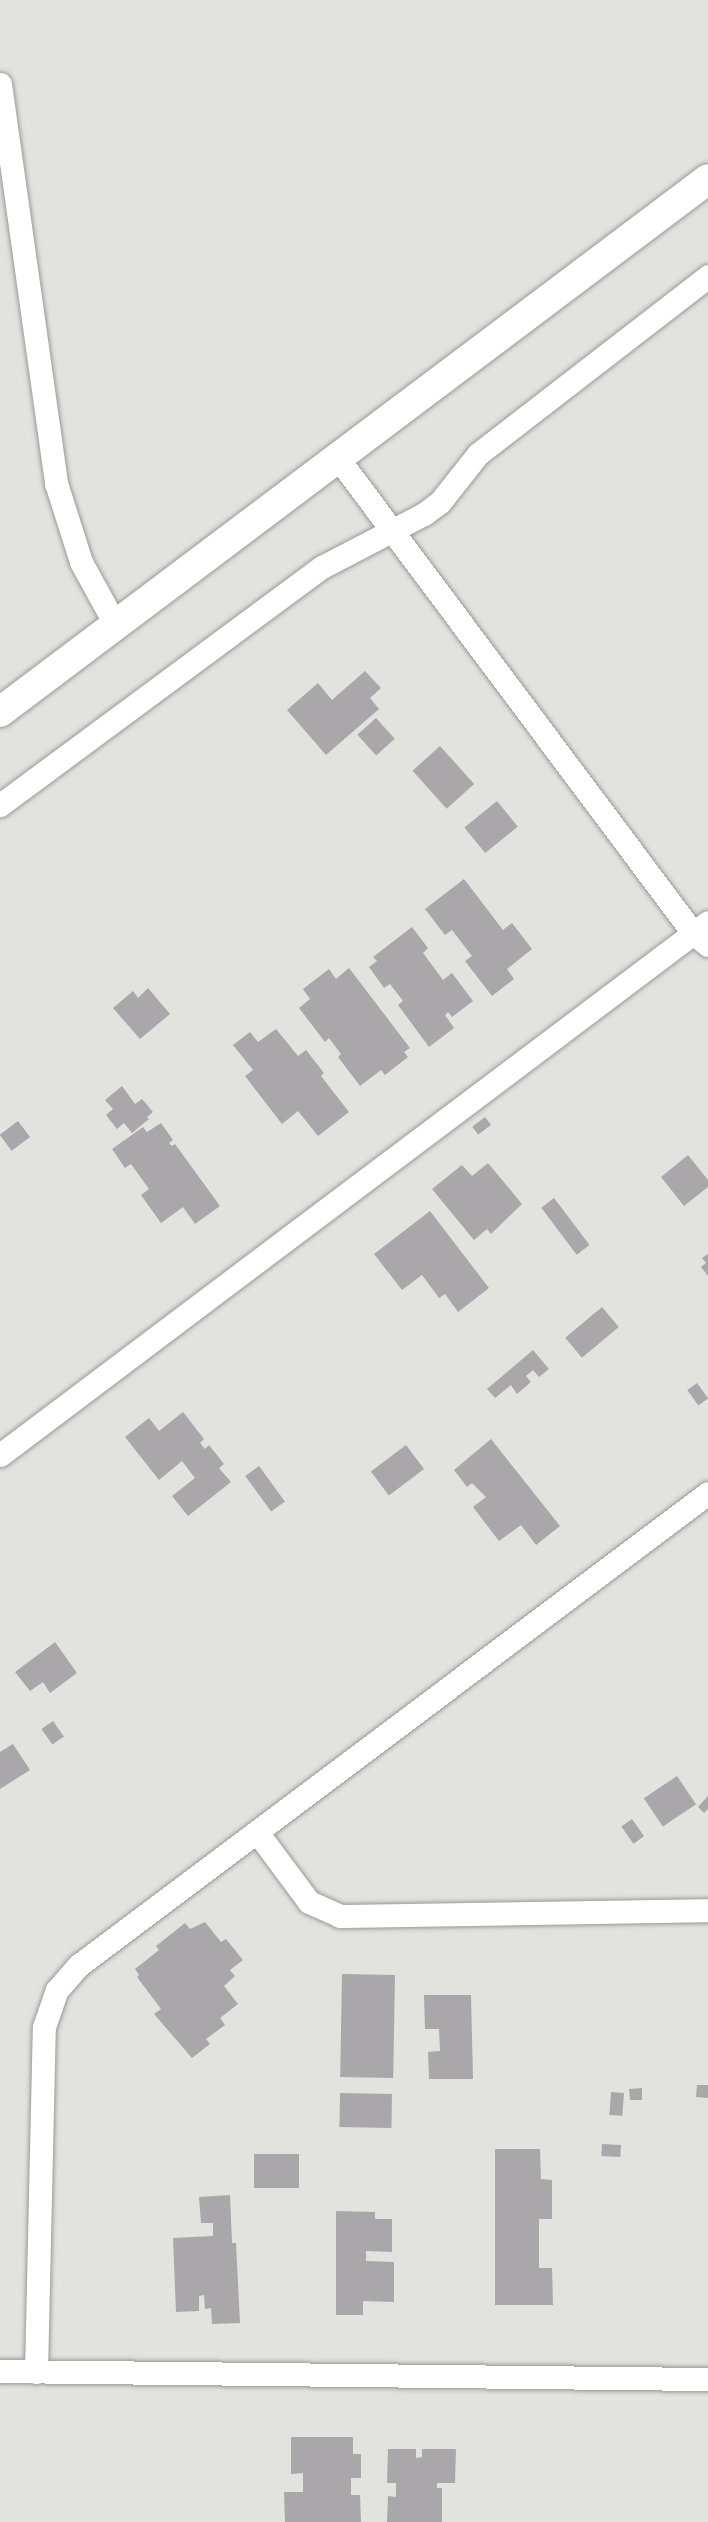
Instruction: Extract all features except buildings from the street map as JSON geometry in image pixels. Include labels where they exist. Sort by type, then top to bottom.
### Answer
[{"type":"street","points":[[0,84],[56,483],[81,562],[115,624]]},
{"type":"street","points":[[0,712],[708,179]]},
{"type":"street","points":[[0,805],[322,567],[392,533],[440,502],[478,454],[708,276]]},
{"type":"street","points":[[0,1455],[703,933],[392,533],[337,457]]},
{"type":"street","points":[[36,2372],[44,2028],[57,1990],[79,1965],[708,1493]]},
{"type":"street","points":[[257,1832],[309,1902],[340,1916],[708,1910]]},
{"type":"street","points":[[0,2371],[708,2379]]}]
